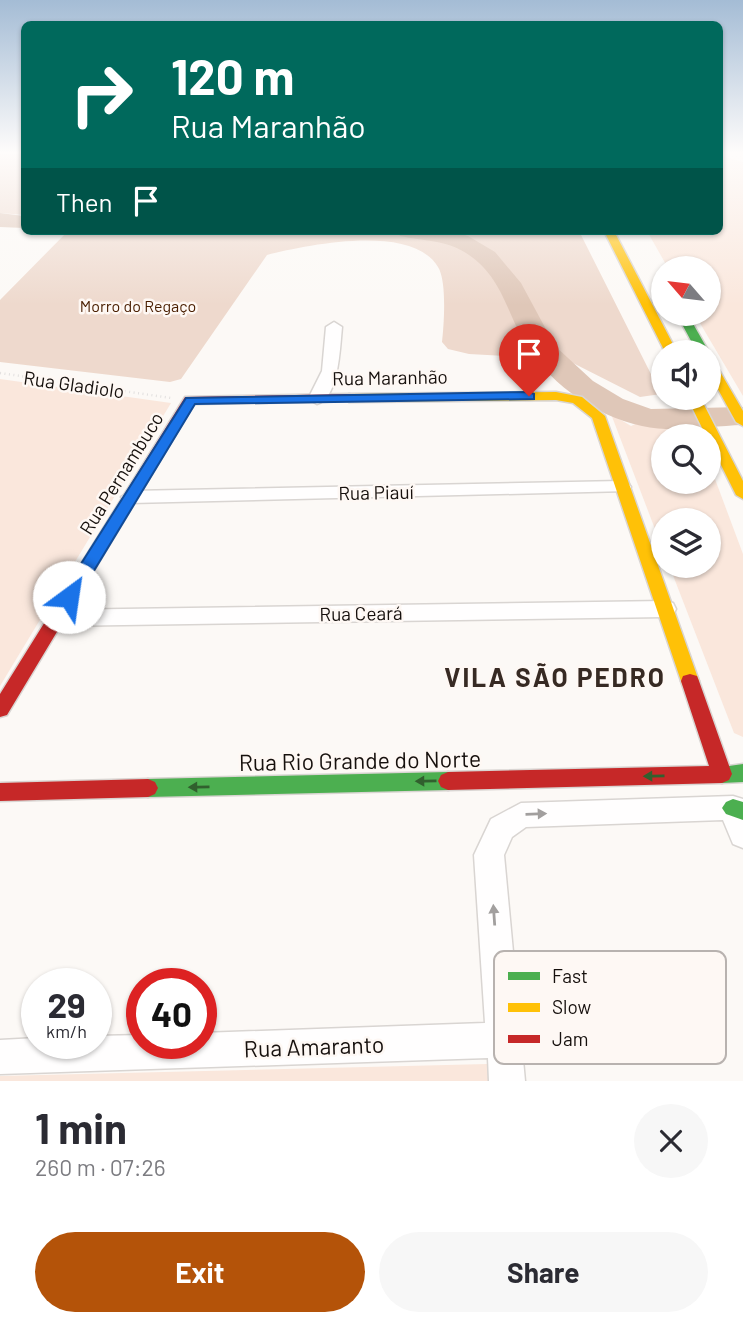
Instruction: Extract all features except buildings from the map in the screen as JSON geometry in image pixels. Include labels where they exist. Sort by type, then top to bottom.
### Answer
[{"type":"main road","points":[[611,235],[665,340]]},
{"type":"main road","points":[[721,385],[743,422]]},
{"type":"main road","name":"Rua Maranhão","points":[[190,400],[556,396],[589,406],[598,416],[621,487]]},
{"type":"main road","name":"Rua Pernambuco","points":[[0,710],[190,400]]},
{"type":"main road","points":[[700,410],[743,495]]},
{"type":"main road","points":[[621,487],[722,774]]},
{"type":"main road","name":"Rua Rio Grande do Norte","points":[[0,792],[743,773]]},
{"type":"street","points":[[317,399],[330,371],[334,327]]},
{"type":"street","name":"Rua Piauí","points":[[131,497],[621,487]]},
{"type":"street","name":"Rua Ceará","points":[[57,618],[665,609]]},
{"type":"street","points":[[496,951],[489,855],[501,828],[521,815],[738,809],[743,835]]},
{"type":"street","name":"Rua Amaranto","points":[[0,1056],[494,1040]]},
{"type":"path","name":"Rua Gladiolo","points":[[0,373],[190,400]]},
{"type":"shaded area","points":[[723,204],[743,204],[743,396],[721,359],[721,340],[710,340],[702,326],[721,326],[721,256],[661,256],[649,235],[723,235]]},
{"type":"shaded area","points":[[0,379],[171,403],[0,686]]},
{"type":"shaded area","points":[[611,414],[631,426],[642,421],[683,420],[685,424],[651,424],[651,494],[721,494],[743,554],[743,737],[734,733],[674,578],[721,578],[721,508],[651,508],[651,519]]},
{"type":"shaded area","points":[[487,1064],[489,1081],[0,1081],[0,1076]]},
{"type":"green space","points":[[0,204],[21,204],[21,215],[0,213]]},
{"type":"green space","name":"Morro do Regaço","points":[[64,235],[581,235],[651,374],[651,395],[640,397],[565,359],[469,354],[448,349],[442,342],[444,292],[438,267],[425,253],[406,245],[383,241],[307,246],[267,255],[181,379],[170,382],[0,362],[0,300]]},
{"type":"waterway","points":[[0,220],[21,222]]},
{"type":"waterway","points":[[439,235],[460,241],[487,257],[509,283],[536,339],[546,352],[569,376],[597,397],[642,417],[676,419],[743,416]]},
{"type":"traffic: fast","points":[[688,326],[696,340]]},
{"type":"traffic: fast","points":[[722,774],[743,773]]},
{"type":"traffic: fast","points":[[148,788],[448,781]]},
{"type":"traffic: fast","points":[[733,808],[743,811]]},
{"type":"traffic: slow","points":[[611,235],[665,340]]},
{"type":"traffic: slow","points":[[721,384],[743,422]]},
{"type":"traffic: slow","points":[[349,398],[556,396],[577,400],[598,416],[690,681]]},
{"type":"traffic: slow","points":[[700,410],[743,495]]},
{"type":"traffic: jam","points":[[0,710],[190,400],[349,398]]},
{"type":"traffic: jam","points":[[448,781],[722,774],[690,681]]},
{"type":"traffic: jam","points":[[0,792],[148,788]]},
{"type":"district","name":"VILA SÃO PEDRO","points":[[555,676]]},
{"type":"route","points":[[69,597],[190,400],[529,396]]}]
